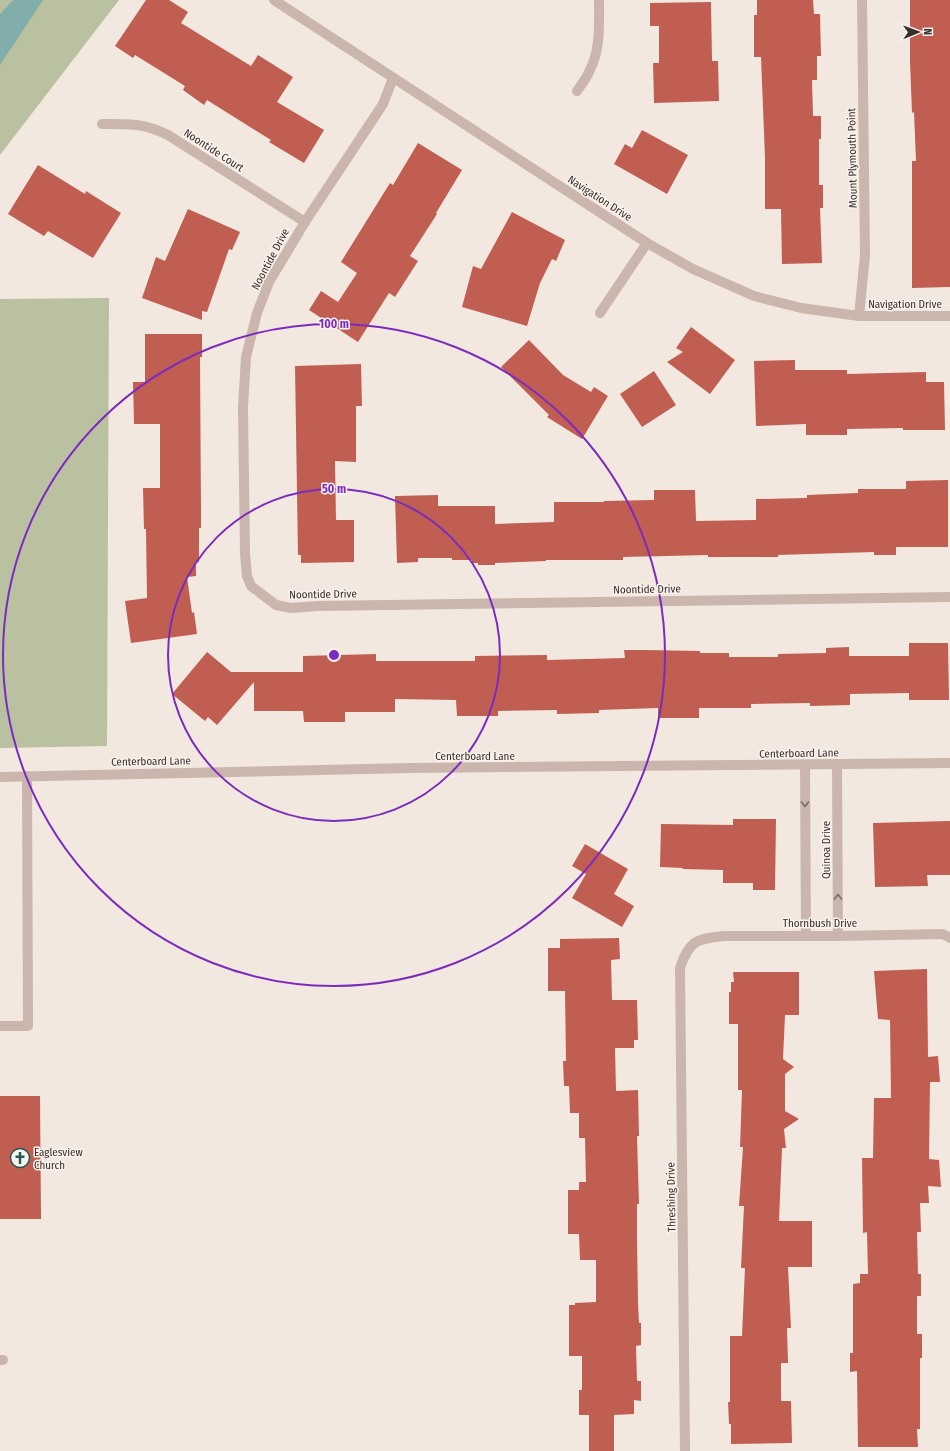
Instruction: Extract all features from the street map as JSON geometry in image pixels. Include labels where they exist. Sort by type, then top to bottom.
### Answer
[{"type":"street","name":"Navigation Drive","points":[[274,0],[647,243],[693,269],[754,296],[801,308],[859,316],[950,316]]},
{"type":"street","points":[[578,91],[590,72],[596,54],[599,36],[599,0]]},
{"type":"street","name":"Mount Plymouth Point","points":[[859,316],[865,255],[862,0]]},
{"type":"street","name":"Noontide Drive","points":[[393,78],[383,104],[305,222],[269,282],[257,313],[246,356],[243,407],[245,553],[247,576],[251,586],[276,605],[290,608],[324,606],[950,597]]},
{"type":"street","name":"Noontide Court","points":[[102,124],[136,124],[154,128],[305,222]]},
{"type":"street","points":[[600,313],[647,243]]},
{"type":"street","name":"Centerboard Lane","points":[[0,777],[410,768],[950,763]]},
{"type":"street","name":"Quinoa Drive","points":[[838,764],[838,936]]},
{"type":"street","name":"Quinoa Drive","points":[[805,765],[806,935]]},
{"type":"street","points":[[0,1026],[28,1026],[27,776]]},
{"type":"street","name":"Thornbush Drive","points":[[691,945],[705,938],[723,936],[943,934],[950,938]]},
{"type":"street","name":"Threshing Drive","points":[[686,1451],[680,968],[685,953],[691,945]]},
{"type":"green space","points":[[0,0],[119,0],[0,155]]},
{"type":"green space","points":[[109,298],[107,746],[0,748],[0,299]]},
{"type":"water","points":[[13,0],[43,0],[0,65],[0,14]]},
{"type":"building","points":[[146,0],[169,0],[188,12],[181,23],[251,66],[258,55],[293,77],[277,102],[324,130],[304,163],[269,142],[271,140],[207,100],[204,105],[183,90],[185,86],[135,55],[133,58],[115,46]]},
{"type":"building","points":[[757,0],[813,0],[814,14],[820,14],[821,56],[817,56],[817,80],[812,80],[813,116],[821,116],[821,139],[819,139],[819,185],[823,185],[823,208],[820,208],[822,263],[782,264],[781,209],[765,209],[765,158],[761,57],[754,57],[754,15],[757,15]]},
{"type":"building","points":[[910,0],[950,0],[950,287],[912,288],[912,161],[916,161],[910,61]]},
{"type":"building","points":[[711,2],[712,61],[718,61],[719,101],[654,103],[653,63],[659,63],[659,26],[650,26],[650,3]]},
{"type":"building","points":[[642,130],[688,155],[667,194],[614,164],[625,144],[632,148]]},
{"type":"building","points":[[418,143],[462,170],[436,213],[437,214],[410,256],[418,261],[395,297],[389,293],[358,342],[309,310],[321,291],[338,302],[357,273],[341,262],[390,183],[393,185]]},
{"type":"building","points":[[38,165],[85,194],[86,191],[121,213],[93,258],[48,231],[44,236],[8,214]]},
{"type":"building","points":[[188,209],[240,232],[232,250],[229,249],[207,312],[202,311],[202,320],[142,298],[156,257],[165,261]]},
{"type":"building","points":[[512,212],[565,240],[556,261],[552,259],[540,283],[527,326],[462,307],[473,266],[481,269]]},
{"type":"building","points":[[691,327],[735,360],[710,394],[667,362],[683,352],[676,348]]},
{"type":"building","points":[[145,334],[202,334],[202,357],[200,357],[201,528],[199,528],[199,562],[196,562],[196,576],[187,577],[192,613],[194,612],[197,634],[131,643],[125,601],[147,598],[146,529],[144,529],[143,488],[160,488],[160,424],[134,424],[133,382],[145,382]]},
{"type":"building","points":[[529,340],[563,375],[591,392],[594,387],[608,396],[582,439],[547,417],[549,415],[501,367]]},
{"type":"building","points":[[795,360],[795,370],[847,370],[847,374],[926,372],[926,382],[944,382],[945,430],[903,430],[903,428],[847,429],[847,435],[806,435],[806,424],[756,426],[754,361]]},
{"type":"building","points":[[361,364],[362,406],[356,406],[356,462],[335,461],[336,520],[354,520],[354,562],[301,563],[301,555],[298,555],[295,366]]},
{"type":"building","points":[[654,371],[676,405],[642,427],[620,394]]},
{"type":"building","points":[[948,480],[948,547],[896,547],[896,555],[874,555],[874,552],[778,555],[778,557],[708,557],[708,555],[623,557],[623,560],[546,560],[495,563],[495,565],[478,565],[478,563],[472,563],[472,560],[452,560],[452,558],[418,558],[418,562],[397,563],[395,496],[438,495],[438,506],[495,506],[495,524],[554,522],[554,502],[654,500],[654,490],[695,490],[696,521],[756,520],[756,499],[807,498],[807,495],[858,493],[858,489],[906,489],[906,481]]},
{"type":"building","points":[[909,643],[948,643],[949,700],[909,700],[909,693],[850,694],[850,705],[810,706],[810,703],[751,704],[751,708],[699,708],[699,718],[658,718],[658,708],[599,710],[599,713],[557,714],[557,710],[498,711],[498,716],[457,716],[456,700],[395,699],[395,712],[345,712],[345,722],[304,722],[303,711],[254,711],[254,682],[217,725],[208,717],[205,721],[172,694],[207,652],[231,672],[303,672],[303,656],[376,654],[376,661],[475,661],[475,656],[547,655],[547,660],[625,658],[624,650],[646,650],[729,653],[729,657],[778,657],[778,654],[826,653],[826,648],[849,647],[849,656],[909,656]]},
{"type":"building","points":[[733,819],[776,819],[775,890],[753,890],[753,883],[723,883],[723,870],[660,867],[661,824],[733,825]]},
{"type":"building","points":[[950,821],[950,875],[927,875],[928,886],[875,887],[873,823]]},
{"type":"building","points":[[585,844],[628,869],[614,894],[634,906],[622,927],[572,898],[586,874],[572,866]]},
{"type":"building","points":[[619,938],[620,959],[611,960],[612,1000],[637,1000],[638,1040],[634,1040],[634,1048],[615,1048],[616,1091],[638,1090],[639,1136],[637,1136],[639,1204],[637,1204],[637,1240],[638,1302],[639,1323],[641,1323],[641,1345],[636,1346],[637,1381],[641,1381],[641,1401],[634,1400],[634,1414],[614,1415],[614,1451],[589,1451],[589,1415],[579,1415],[579,1390],[582,1390],[582,1356],[569,1356],[569,1305],[575,1305],[575,1303],[596,1302],[596,1260],[580,1260],[579,1234],[568,1234],[568,1190],[579,1190],[579,1182],[586,1182],[585,1138],[579,1138],[579,1113],[570,1113],[569,1086],[564,1086],[563,1061],[566,1061],[565,991],[548,991],[548,948],[560,948],[560,939]]},
{"type":"building","points":[[927,969],[928,1057],[938,1056],[940,1082],[930,1082],[929,1159],[939,1160],[941,1187],[928,1186],[929,1203],[920,1203],[921,1232],[917,1232],[918,1274],[921,1274],[921,1296],[917,1296],[917,1334],[922,1334],[922,1358],[920,1358],[920,1429],[917,1429],[918,1447],[858,1447],[857,1371],[850,1372],[850,1353],[853,1353],[853,1284],[860,1283],[860,1274],[868,1274],[867,1232],[863,1233],[862,1158],[873,1158],[874,1098],[891,1098],[890,1020],[878,1019],[874,971]]},
{"type":"building","points":[[733,972],[799,972],[799,1015],[785,1015],[783,1059],[794,1067],[785,1074],[785,1111],[799,1119],[784,1129],[786,1148],[782,1148],[779,1221],[812,1221],[812,1267],[788,1267],[791,1328],[787,1328],[788,1363],[781,1363],[781,1401],[791,1401],[792,1443],[731,1444],[731,1424],[729,1424],[728,1402],[730,1402],[730,1336],[742,1336],[745,1268],[741,1268],[744,1206],[739,1206],[743,1147],[740,1147],[742,1090],[738,1090],[738,1024],[729,1024],[729,992],[731,992],[731,982],[734,982]]},
{"type":"building","name":"Eaglesview Church","points":[[0,1096],[40,1096],[41,1219],[0,1219]]},
{"type":"place","name":"Eaglesview Church","points":[[20,1158]]}]
